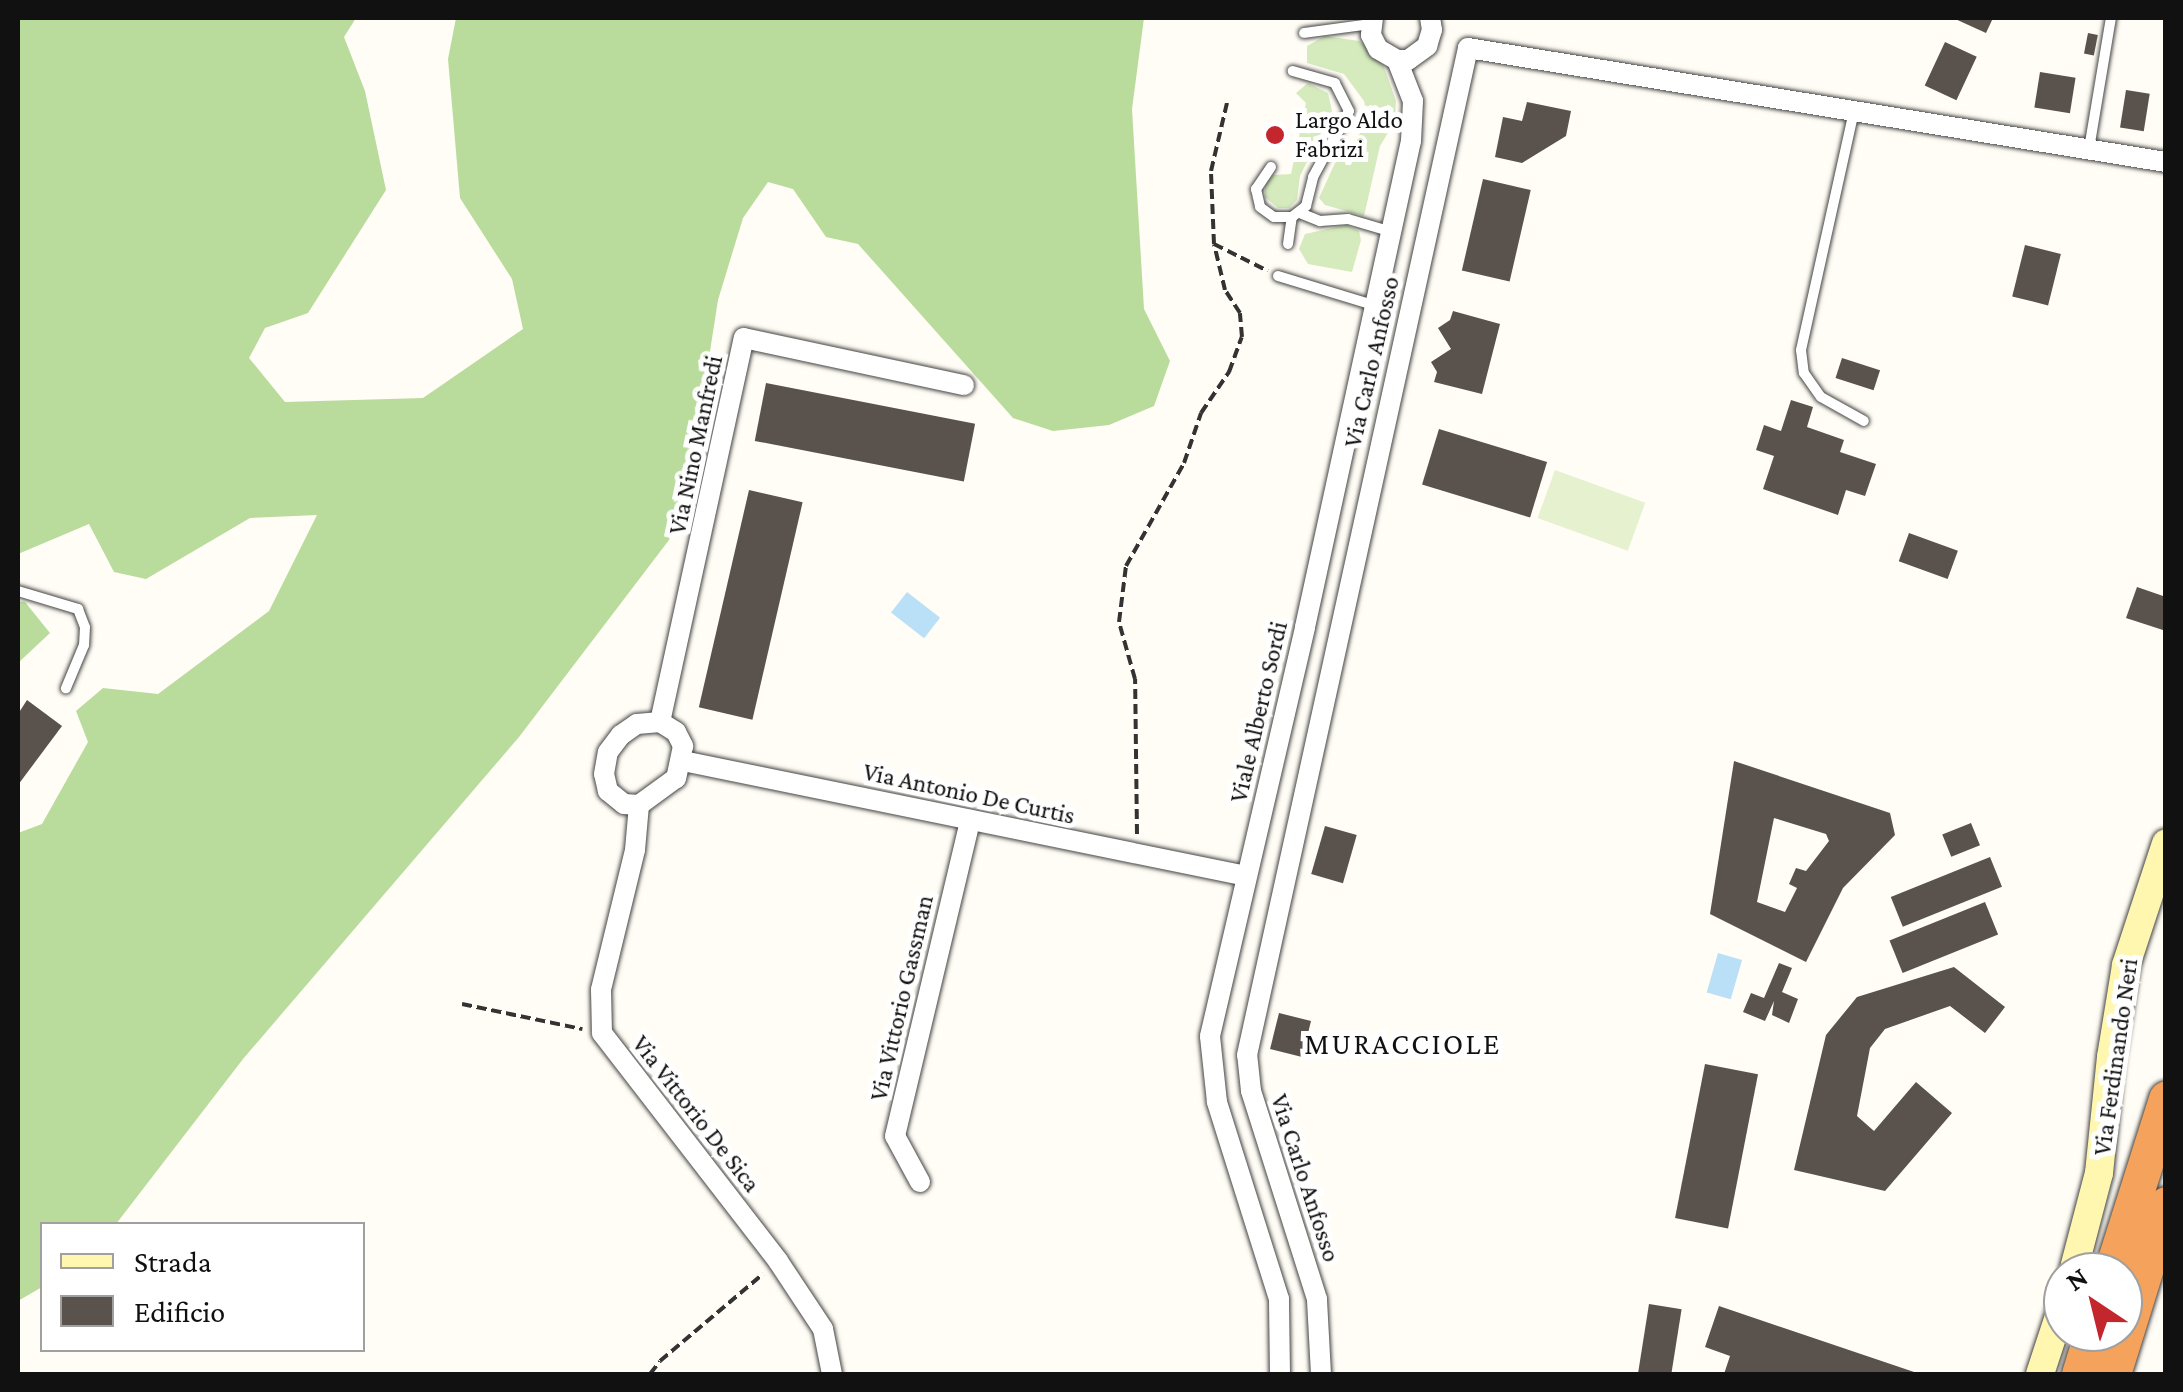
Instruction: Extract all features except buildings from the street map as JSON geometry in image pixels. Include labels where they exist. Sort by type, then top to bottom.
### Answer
[{"type":"highway","points":[[2117,1252],[2166,1099]]},
{"type":"highway","points":[[2113,1374],[2166,1204]]},
{"type":"street","points":[[1372,21],[1378,48],[1397,60],[1420,54],[1431,27],[1468,48],[2166,162]]},
{"type":"street","name":"Via Carlo Anfosso","points":[[1321,1374],[1317,1299],[1251,1090],[1247,1055],[1468,48]]},
{"type":"street","name":"Viale Alberto Sordi","points":[[1280,1374],[1279,1300],[1217,1102],[1210,1060],[1220,985],[1305,627],[1411,141],[1413,101],[1397,60]]},
{"type":"street","name":"Via Nino Manfredi","points":[[660,722],[744,338],[964,385]]},
{"type":"street","points":[[1305,627],[1338,633]]},
{"type":"street","points":[[660,722],[676,732],[684,746],[683,761],[676,778],[639,805],[624,804],[608,791],[604,774],[608,752],[621,735],[637,724],[660,722]]},
{"type":"street","name":"Via Antonio De Curtis","points":[[683,761],[1246,876]]},
{"type":"street","name":"Via Vittorio De Sica","points":[[639,805],[635,850],[602,990],[602,1033],[778,1261],[823,1329],[832,1374]]},
{"type":"street","name":"Via Vittorio Gassman","points":[[920,1182],[895,1136],[970,820]]},
{"type":"street","name":"Via Ferdinando Neri","points":[[2078,1252],[2099,1174],[2111,1058],[2126,966],[2166,843]]},
{"type":"lane","points":[[2089,150],[2112,18]]},
{"type":"lane","points":[[1304,33],[1372,21]]},
{"type":"lane","points":[[1288,244],[1296,215],[1349,111],[1335,83],[1293,71]]},
{"type":"lane","points":[[1854,112],[1800,350],[1804,373],[1821,397],[1864,421]]},
{"type":"lane","points":[[1271,168],[1256,189],[1260,206],[1274,217],[1348,219],[1392,232]]},
{"type":"lane","points":[[1278,276],[1377,306]]},
{"type":"lane","points":[[18,590],[78,609],[86,627],[84,646],[66,688]]},
{"type":"path","points":[[1138,854],[1135,679],[1120,622],[1126,566],[1184,464],[1201,412],[1229,372],[1242,337],[1240,312],[1225,290],[1214,244],[1211,172],[1227,103]]},
{"type":"path","points":[[1214,244],[1278,276]]},
{"type":"path","points":[[462,1004],[602,1033]]},
{"type":"path","points":[[650,1374],[660,1361],[778,1261]]},
{"type":"green space","points":[[18,18],[356,18],[344,37],[365,91],[386,190],[308,313],[265,328],[249,358],[285,402],[423,398],[523,329],[512,279],[460,198],[448,59],[456,18],[1144,18],[1132,109],[1144,309],[1170,361],[1154,406],[1109,425],[1053,431],[1013,418],[858,244],[826,237],[793,189],[768,182],[743,218],[718,300],[701,409],[669,540],[519,737],[243,1059],[118,1222],[40,1222],[40,1288],[18,1301],[18,833],[42,824],[88,742],[76,711],[103,688],[158,694],[269,611],[317,515],[250,518],[146,579],[114,572],[89,524],[18,554]]},
{"type":"green space","name":"Largo Aldo Fabrizi","points":[[1325,36],[1359,41],[1368,48],[1384,67],[1396,101],[1395,121],[1380,146],[1364,216],[1325,205],[1319,198],[1335,163],[1362,131],[1367,115],[1364,101],[1344,74],[1307,63],[1307,46]]},
{"type":"green space","name":"Largo Aldo Fabrizi","points":[[1308,83],[1328,93],[1332,111],[1300,176],[1297,200],[1289,208],[1278,208],[1265,197],[1265,185],[1273,175],[1291,174],[1306,103],[1296,93]]},
{"type":"green space","name":"Largo Aldo Fabrizi","points":[[1346,225],[1359,231],[1361,240],[1352,272],[1308,264],[1299,249],[1305,234]]},
{"type":"green space","points":[[1555,470],[1645,503],[1628,551],[1538,518]]},
{"type":"green space","points":[[18,601],[25,602],[50,633],[18,663]]},
{"type":"water","points":[[907,592],[940,618],[924,638],[891,612]]},
{"type":"water","points":[[1718,953],[1742,960],[1731,999],[1707,992]]},
{"type":"place","name":"Largo Aldo Fabrizi","points":[[1275,135]]},
{"type":"district","name":"MURACCIOLE","points":[[1403,1044]]}]
